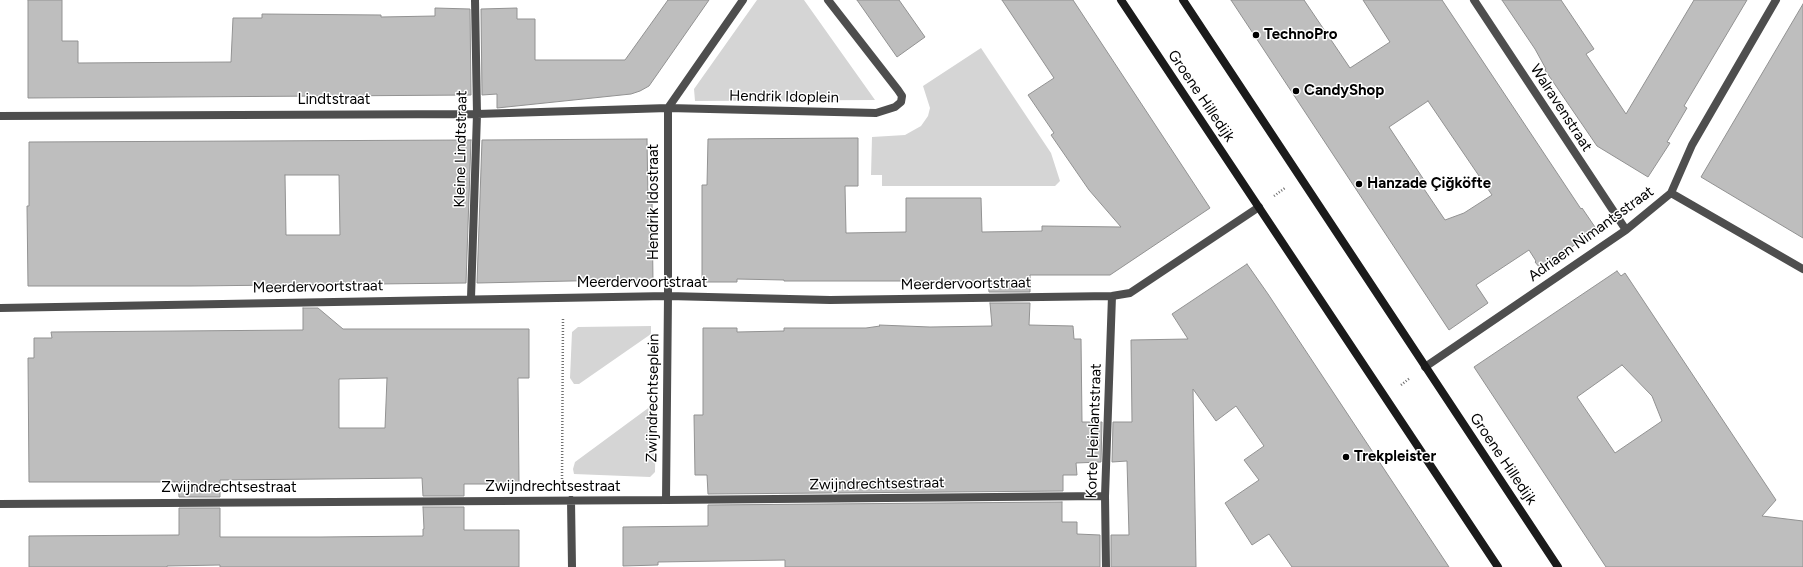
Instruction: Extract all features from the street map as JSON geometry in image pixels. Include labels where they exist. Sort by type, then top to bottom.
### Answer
[{"type":"street","name":"Kleine Lindtstraat","points":[[471,298],[477,114],[475,0]]},
{"type":"street","points":[[668,108],[743,0]]},
{"type":"street","name":"Hendrik Idoplein","points":[[668,108],[876,113],[895,107],[901,102],[902,96],[828,0]]},
{"type":"street","name":"Groene Hilledijk","points":[[1121,0],[1498,567]]},
{"type":"street","name":"Groene Hilledijk","points":[[1183,0],[1558,567]]},
{"type":"street","name":"Walravenstraat","points":[[1474,0],[1626,230]]},
{"type":"street","name":"Adriaen Nimantsstraat","points":[[1425,367],[1626,230],[1671,193],[1692,145],[1776,0]]},
{"type":"street","name":"Lindtstraat","points":[[0,116],[477,114],[668,108]]},
{"type":"street","name":"Hendrik Idostraat","points":[[668,108],[668,296]]},
{"type":"street","points":[[1671,193],[1803,269]]},
{"type":"street","name":"Meerdervoortstraat","points":[[0,308],[563,297],[668,296],[830,300],[1112,296],[1130,293],[1258,207]]},
{"type":"street","name":"Zwijndrechtseplein","points":[[666,500],[668,296]]},
{"type":"street","name":"Korte Heinlantstraat","points":[[1106,567],[1105,496],[1112,296]]},
{"type":"street","name":"Zwijndrechtsestraat","points":[[0,504],[1105,496]]},
{"type":"street","points":[[571,500],[572,567]]},
{"type":"path","points":[[1258,207],[1300,177]]},
{"type":"path","points":[[562,500],[563,297]]},
{"type":"path","points":[[1385,396],[1425,367]]},
{"type":"shaded area","points":[[757,0],[804,0],[875,100],[695,101],[694,89]]},
{"type":"shaded area","points":[[981,48],[1051,153],[1060,181],[1055,186],[882,186],[882,175],[871,175],[872,137],[905,135],[921,126],[928,116],[930,108],[923,86]]},
{"type":"shaded area","points":[[651,326],[651,334],[579,384],[574,384],[570,378],[572,332],[578,327]]},
{"type":"shaded area","points":[[651,406],[656,413],[655,472],[650,477],[574,474],[573,469],[575,462]]},
{"type":"building","points":[[28,0],[62,0],[62,41],[78,41],[78,63],[231,62],[233,18],[262,18],[262,14],[381,15],[381,17],[435,16],[435,8],[470,9],[471,95],[28,98]]},
{"type":"building","points":[[668,0],[709,0],[649,86],[640,91],[631,94],[497,108],[497,94],[482,95],[481,9],[517,8],[517,19],[535,19],[535,60],[625,60]]},
{"type":"building","points":[[857,0],[899,0],[925,37],[897,57]]},
{"type":"building","points":[[1002,0],[1073,0],[1210,208],[1110,275],[1030,275],[1030,292],[989,292],[988,281],[784,281],[737,279],[737,282],[702,282],[702,185],[707,185],[708,139],[858,138],[858,186],[845,186],[846,233],[906,232],[906,198],[981,198],[982,232],[1042,231],[1042,226],[1121,227],[1089,190],[1051,135],[1054,133],[1028,95],[1054,78]]},
{"type":"building","points":[[1231,0],[1304,0],[1350,68],[1390,42],[1363,0],[1442,0],[1581,209],[1582,208],[1597,230],[1540,268],[1529,250],[1476,285],[1488,303],[1449,330]],"holes":[[[1428,101],[1492,195],[1464,213],[1445,220],[1422,186],[1426,183],[1389,127]]]},
{"type":"building","points":[[1502,0],[1561,0],[1594,49],[1586,54],[1626,114],[1694,0],[1747,0],[1684,106],[1687,108],[1667,142],[1670,143],[1648,177],[1597,146],[1545,70],[1546,69],[1535,49]]},
{"type":"building","points":[[1803,4],[1803,238],[1701,177]]},
{"type":"building","points":[[647,139],[648,199],[652,199],[653,282],[618,282],[618,280],[477,283],[482,140]]},
{"type":"building","points":[[471,140],[466,283],[28,286],[27,206],[29,206],[29,142]],"holes":[[[285,175],[339,175],[340,235],[286,235]]]},
{"type":"building","points":[[1247,264],[1449,567],[1292,567],[1269,534],[1252,545],[1225,503],[1259,480],[1244,460],[1264,446],[1236,406],[1216,421],[1193,389],[1196,567],[1111,567],[1111,535],[1129,535],[1127,461],[1112,462],[1113,422],[1132,422],[1131,340],[1188,339],[1172,314]]},
{"type":"building","points":[[1617,271],[1621,276],[1625,273],[1776,500],[1762,516],[1803,521],[1803,567],[1606,567],[1474,367]],"holes":[[[1622,365],[1652,396],[1662,421],[1615,453],[1577,397]]]},
{"type":"building","points":[[990,303],[1030,303],[1029,325],[1073,326],[1074,339],[1081,339],[1082,422],[1102,422],[1101,462],[1076,463],[1077,475],[1063,475],[1063,491],[708,494],[707,475],[695,475],[694,415],[703,415],[703,328],[737,328],[737,332],[784,331],[784,328],[866,328],[880,326],[879,325],[930,327],[992,326]]},
{"type":"building","points":[[303,308],[318,308],[343,329],[529,329],[529,378],[518,378],[519,484],[464,484],[464,496],[423,496],[422,478],[220,480],[220,497],[179,497],[178,482],[29,482],[28,358],[34,358],[34,338],[52,338],[51,332],[303,330]],"holes":[[[387,378],[385,428],[339,428],[339,379]]]},
{"type":"building","points":[[1062,502],[1062,522],[1077,522],[1077,534],[1100,535],[1100,567],[785,567],[785,560],[658,562],[658,565],[623,566],[623,527],[708,526],[708,505]]},
{"type":"building","points":[[423,507],[464,507],[464,530],[519,530],[519,567],[220,567],[220,565],[167,567],[29,567],[29,536],[179,535],[179,508],[220,508],[220,537],[321,537],[423,536]]},
{"type":"place","name":"TechnoPro","points":[[1256,35]]},
{"type":"place","name":"CandyShop","points":[[1296,91]]},
{"type":"place","name":"Hanzade Çiğköfte","points":[[1359,184]]},
{"type":"place","name":"Trekpleister","points":[[1346,457]]}]
